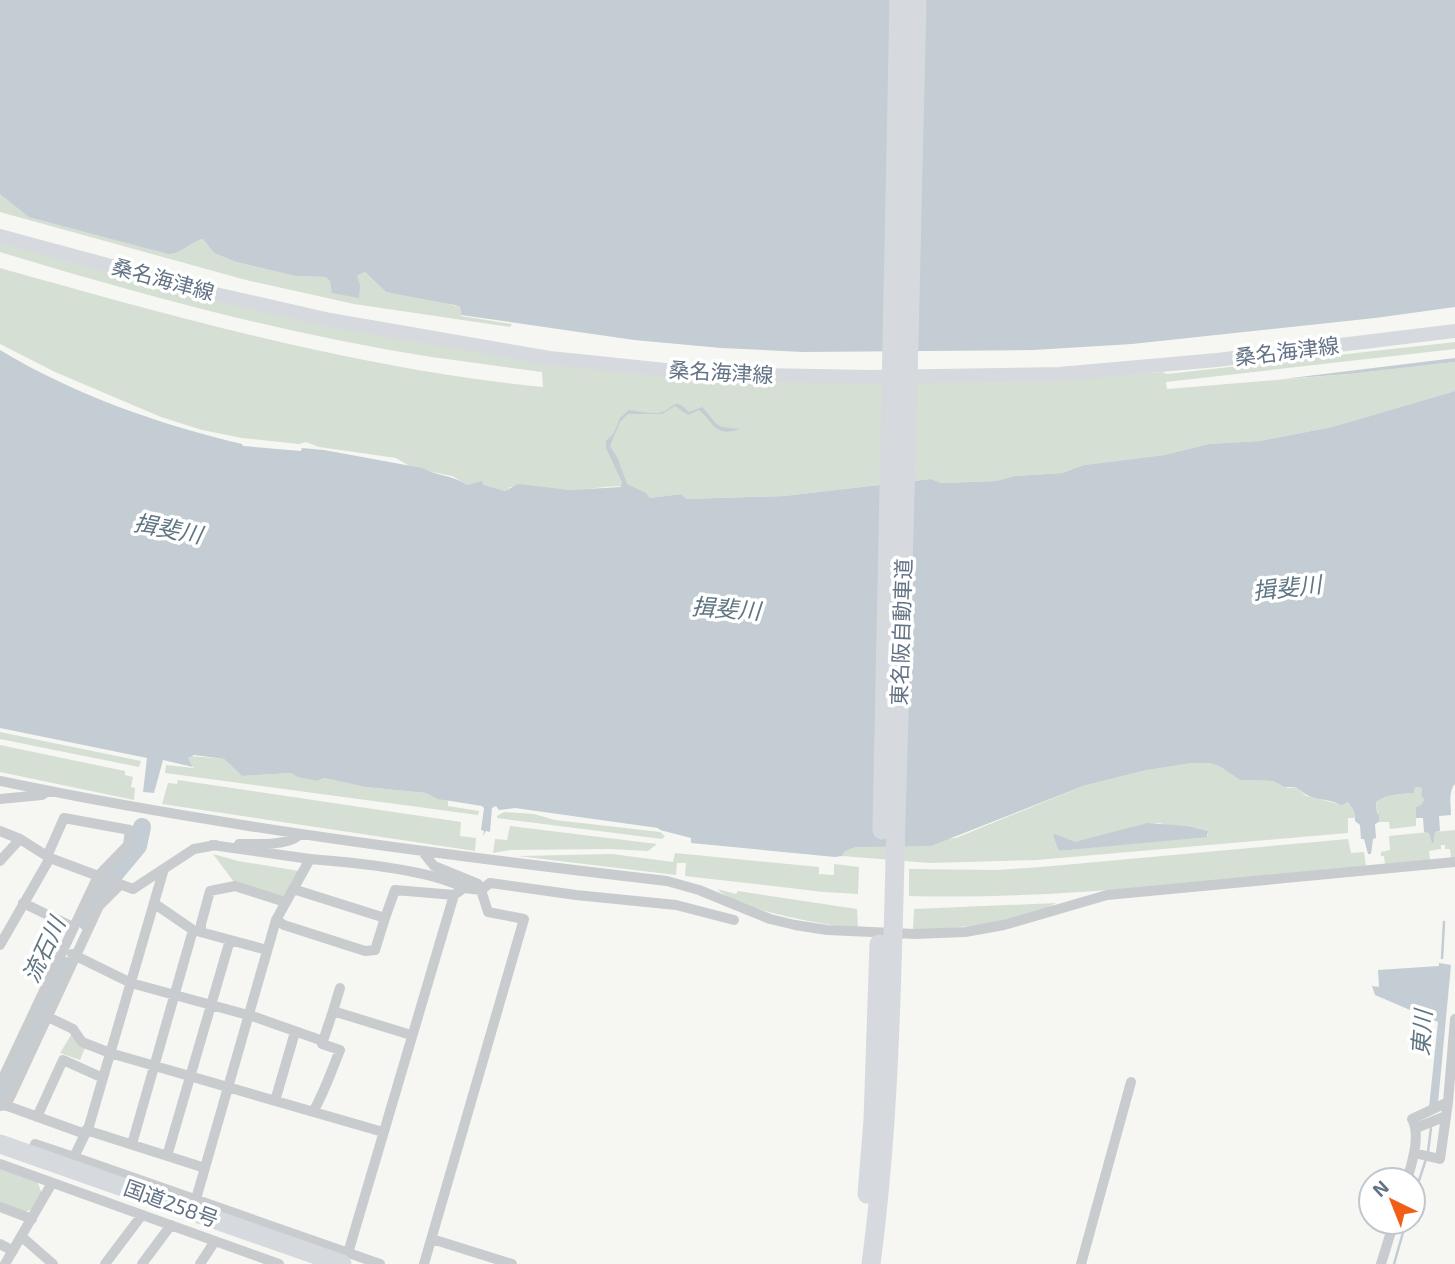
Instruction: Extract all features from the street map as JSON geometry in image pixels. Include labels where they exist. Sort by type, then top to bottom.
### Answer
[{"type":"highway","name":"東名阪自動車道","points":[[858,1264],[868,1181],[877,1030],[899,0]]},
{"type":"highway","name":"東名阪自動車道","points":[[871,1264],[880,1195],[891,1044],[917,0]]},
{"type":"highway","name":"国道258号","points":[[0,1144],[159,1213],[345,1259]]},
{"type":"highway","name":"国道258号","points":[[0,1155],[309,1264]]},
{"type":"main road","name":"桑名海津線","points":[[0,236],[211,293],[330,320],[550,358],[704,374],[870,377],[1059,374],[1217,360],[1455,331]]},
{"type":"street","points":[[0,781],[300,834],[667,881],[699,890],[770,919],[827,930],[915,934],[965,932],[1004,925],[1107,895],[1455,862]]},
{"type":"street","points":[[0,799],[42,795],[48,791]]},
{"type":"street","points":[[0,944],[5,925],[23,903],[49,856],[64,818],[130,830],[128,845],[99,876],[73,927],[70,953],[47,1017],[3,1104],[37,1117],[205,1168]]},
{"type":"street","points":[[0,831],[49,856],[132,889],[197,931],[267,950]]},
{"type":"street","points":[[132,889],[163,872],[174,861],[194,849],[212,845],[270,844],[296,839],[300,834]]},
{"type":"street","points":[[0,861],[20,839]]},
{"type":"street","points":[[212,845],[412,872],[464,888],[481,890],[491,883],[676,905],[734,920]]},
{"type":"street","points":[[422,851],[434,866],[478,884],[488,912],[524,919],[424,1264]]},
{"type":"street","points":[[197,1199],[251,1016],[276,920],[310,859]]},
{"type":"street","points":[[74,1157],[103,1078],[163,872]]},
{"type":"street","points":[[0,1084],[70,953],[99,906],[117,883]]},
{"type":"street","points":[[132,1144],[175,994],[210,891],[235,886],[285,902]]},
{"type":"street","points":[[345,1259],[454,895],[464,888]]},
{"type":"street","points":[[293,889],[385,918]]},
{"type":"street","points":[[276,920],[365,951],[375,950],[394,890],[454,895]]},
{"type":"street","points":[[23,903],[73,927]]},
{"type":"street","points":[[167,1156],[230,940]]},
{"type":"street","points":[[70,953],[131,983],[251,1016],[323,1041]]},
{"type":"street","points":[[313,1112],[327,1088],[340,1050],[322,1044],[340,988]]},
{"type":"street","points":[[333,1011],[411,1035]]},
{"type":"street","points":[[47,1017],[73,1030],[82,1042],[110,1053],[383,1132]]},
{"type":"street","points":[[1414,1153],[1440,1158],[1455,1019]]},
{"type":"street","points":[[275,1101],[295,1032]]},
{"type":"street","points":[[37,1117],[63,1060],[103,1078]]},
{"type":"street","points":[[1081,1264],[1131,1083]]},
{"type":"street","points":[[1411,1166],[1416,1128],[1412,1119],[1448,1102]]},
{"type":"street","points":[[1416,1128],[1446,1116]]},
{"type":"street","points":[[35,1144],[197,1199],[345,1259],[380,1264]]},
{"type":"street","points":[[0,1164],[52,1183],[159,1213],[215,1241],[274,1263]]},
{"type":"street","points":[[5,1264],[52,1183]]},
{"type":"street","points":[[0,1207],[32,1219]]},
{"type":"street","points":[[106,1264],[159,1213]]},
{"type":"street","points":[[142,1264],[159,1213]]},
{"type":"street","points":[[1381,1264],[1390,1236]]},
{"type":"street","points":[[22,1237],[53,1264]]},
{"type":"street","points":[[432,1238],[512,1264]]},
{"type":"street","points":[[200,1264],[215,1241]]},
{"type":"street","points":[[0,1244],[13,1251]]},
{"type":"shaded area","points":[[0,194],[114,239],[168,254],[203,239],[214,253],[236,262],[295,276],[326,277],[359,297],[357,276],[365,272],[386,292],[460,307],[461,316],[512,324],[510,327],[354,304],[246,280],[0,212]]},
{"type":"shaded area","points":[[0,240],[330,325],[550,364],[1033,381],[1162,372],[1167,374],[1455,342],[1455,349],[1166,382],[1167,389],[1455,362],[1455,391],[1332,427],[1259,441],[1209,444],[1164,455],[1084,465],[1062,473],[1014,476],[996,481],[942,483],[931,479],[784,496],[685,499],[681,494],[650,498],[633,488],[612,486],[580,490],[510,487],[506,491],[468,485],[452,476],[413,468],[396,458],[319,447],[306,442],[299,444],[242,438],[202,430],[161,417],[55,372],[0,344],[0,268],[202,323],[337,355],[474,379],[543,387],[542,372],[376,348],[214,312],[0,252]]},
{"type":"shaded area","points":[[0,732],[141,761],[139,767],[0,739]]},
{"type":"shaded area","points":[[0,745],[125,771],[125,775],[133,777],[131,787],[135,788],[134,800],[0,772]]},
{"type":"shaded area","points":[[188,758],[224,759],[242,776],[291,773],[317,781],[324,778],[365,787],[426,793],[448,801],[448,806],[479,811],[478,815],[165,773],[166,765],[194,768]]},
{"type":"shaded area","points":[[1209,763],[1219,766],[1240,780],[1273,781],[1288,788],[1296,787],[1306,796],[1339,804],[1348,802],[1354,811],[1354,818],[1348,818],[1348,833],[1037,860],[930,863],[842,856],[844,851],[856,847],[956,838],[1083,786],[1147,770]],"holes":[[[1139,825],[1188,826],[1208,831],[1208,836],[1059,851],[1056,834],[1075,843]]]},
{"type":"shaded area","points":[[178,780],[461,822],[460,836],[476,838],[475,851],[162,804],[168,783],[177,784]]},
{"type":"shaded area","points":[[1415,787],[1422,788],[1421,795],[1424,800],[1422,805],[1416,807],[1416,826],[1390,829],[1389,822],[1379,822],[1376,802],[1389,796],[1414,793]]},
{"type":"shaded area","points":[[504,812],[660,832],[665,836],[662,839],[497,818]]},
{"type":"shaded area","points":[[510,826],[657,844],[648,851],[510,850],[493,853],[495,839],[507,840]]},
{"type":"shaded area","points":[[1455,830],[1455,858],[1451,858],[1450,849],[1445,849],[1445,845],[1441,845],[1441,849],[1429,851],[1430,860],[1385,864],[1384,856],[1381,856],[1381,852],[1390,850],[1389,836],[1429,832],[1434,842],[1435,832]]},
{"type":"shaded area","points":[[1348,839],[1351,853],[1364,852],[1366,866],[1081,892],[909,896],[909,869],[997,870],[1041,867]]},
{"type":"shaded area","points":[[675,853],[819,867],[819,874],[834,875],[834,864],[859,867],[858,894],[685,876],[686,863],[677,863],[676,875],[518,856],[612,854],[673,862]]},
{"type":"shaded area","points":[[213,854],[299,871],[285,895],[281,897],[234,882]]},
{"type":"shaded area","points":[[717,889],[736,894],[738,891],[857,909],[858,929],[763,910],[729,897]]},
{"type":"shaded area","points":[[1056,903],[1027,916],[1008,920],[913,930],[914,909]]},
{"type":"shaded area","points":[[71,1035],[85,1048],[80,1060],[60,1053]]},
{"type":"shaded area","points":[[0,1169],[37,1181],[42,1194],[32,1209],[25,1212],[0,1203]]},
{"type":"water","points":[[0,0],[1455,0],[1455,307],[1132,344],[1033,350],[803,352],[634,340],[461,315],[460,307],[455,305],[386,292],[365,272],[357,276],[360,285],[359,298],[332,293],[330,281],[326,277],[295,276],[236,262],[214,253],[203,239],[168,254],[29,217],[0,194]]},
{"type":"water","name":"揖斐川","points":[[0,350],[87,394],[148,417],[243,446],[301,451],[302,448],[324,450],[422,468],[468,485],[482,481],[483,485],[505,491],[518,484],[570,490],[621,487],[622,482],[606,448],[606,441],[614,433],[620,418],[629,410],[659,413],[676,404],[689,412],[702,407],[720,426],[740,429],[725,432],[715,427],[699,410],[688,415],[675,406],[662,414],[628,414],[620,422],[610,446],[627,484],[646,493],[650,498],[681,494],[686,499],[784,496],[931,479],[942,483],[996,481],[1014,476],[1062,473],[1084,465],[1164,455],[1209,444],[1259,441],[1332,427],[1455,391],[1455,784],[1451,795],[1451,815],[1439,816],[1440,831],[1435,832],[1432,843],[1429,833],[1424,832],[1423,818],[1416,818],[1416,807],[1424,800],[1421,795],[1422,788],[1415,787],[1414,793],[1380,799],[1376,802],[1379,822],[1375,824],[1376,838],[1373,839],[1371,854],[1368,854],[1364,839],[1361,839],[1360,825],[1355,821],[1354,811],[1348,802],[1341,805],[1314,798],[1296,787],[1285,787],[1273,781],[1240,780],[1219,766],[1193,763],[1147,770],[1083,786],[931,846],[856,847],[845,851],[842,856],[835,857],[691,843],[691,838],[658,828],[515,808],[499,810],[496,806],[492,808],[490,832],[486,831],[483,836],[482,806],[438,799],[426,793],[365,787],[324,778],[317,781],[291,773],[242,776],[224,759],[194,755],[188,758],[193,767],[163,760],[154,793],[143,792],[147,758],[0,728]]},
{"type":"water","points":[[1455,358],[1455,362],[1283,379]]},
{"type":"water","points":[[1147,823],[1188,826],[1208,831],[1207,837],[1059,851],[1053,835],[1075,842]]},
{"type":"water","points":[[1439,963],[1451,965],[1438,1103],[1429,1107],[1438,1022],[1375,995],[1372,986],[1379,987],[1378,970],[1439,966]]},
{"type":"waterway","name":"流石川","points":[[87,922],[98,894],[138,846],[142,827]]},
{"type":"waterway","name":"東川","points":[[1442,958],[1444,922]]},
{"type":"waterway","name":"流石川","points":[[0,1102],[66,966]]},
{"type":"waterway","name":"東川","points":[[1428,1152],[1431,1128]]},
{"type":"waterway","name":"東川","points":[[1424,1166],[1426,1159]]},
{"type":"waterway","name":"東川","points":[[1394,1264],[1402,1236]]}]
